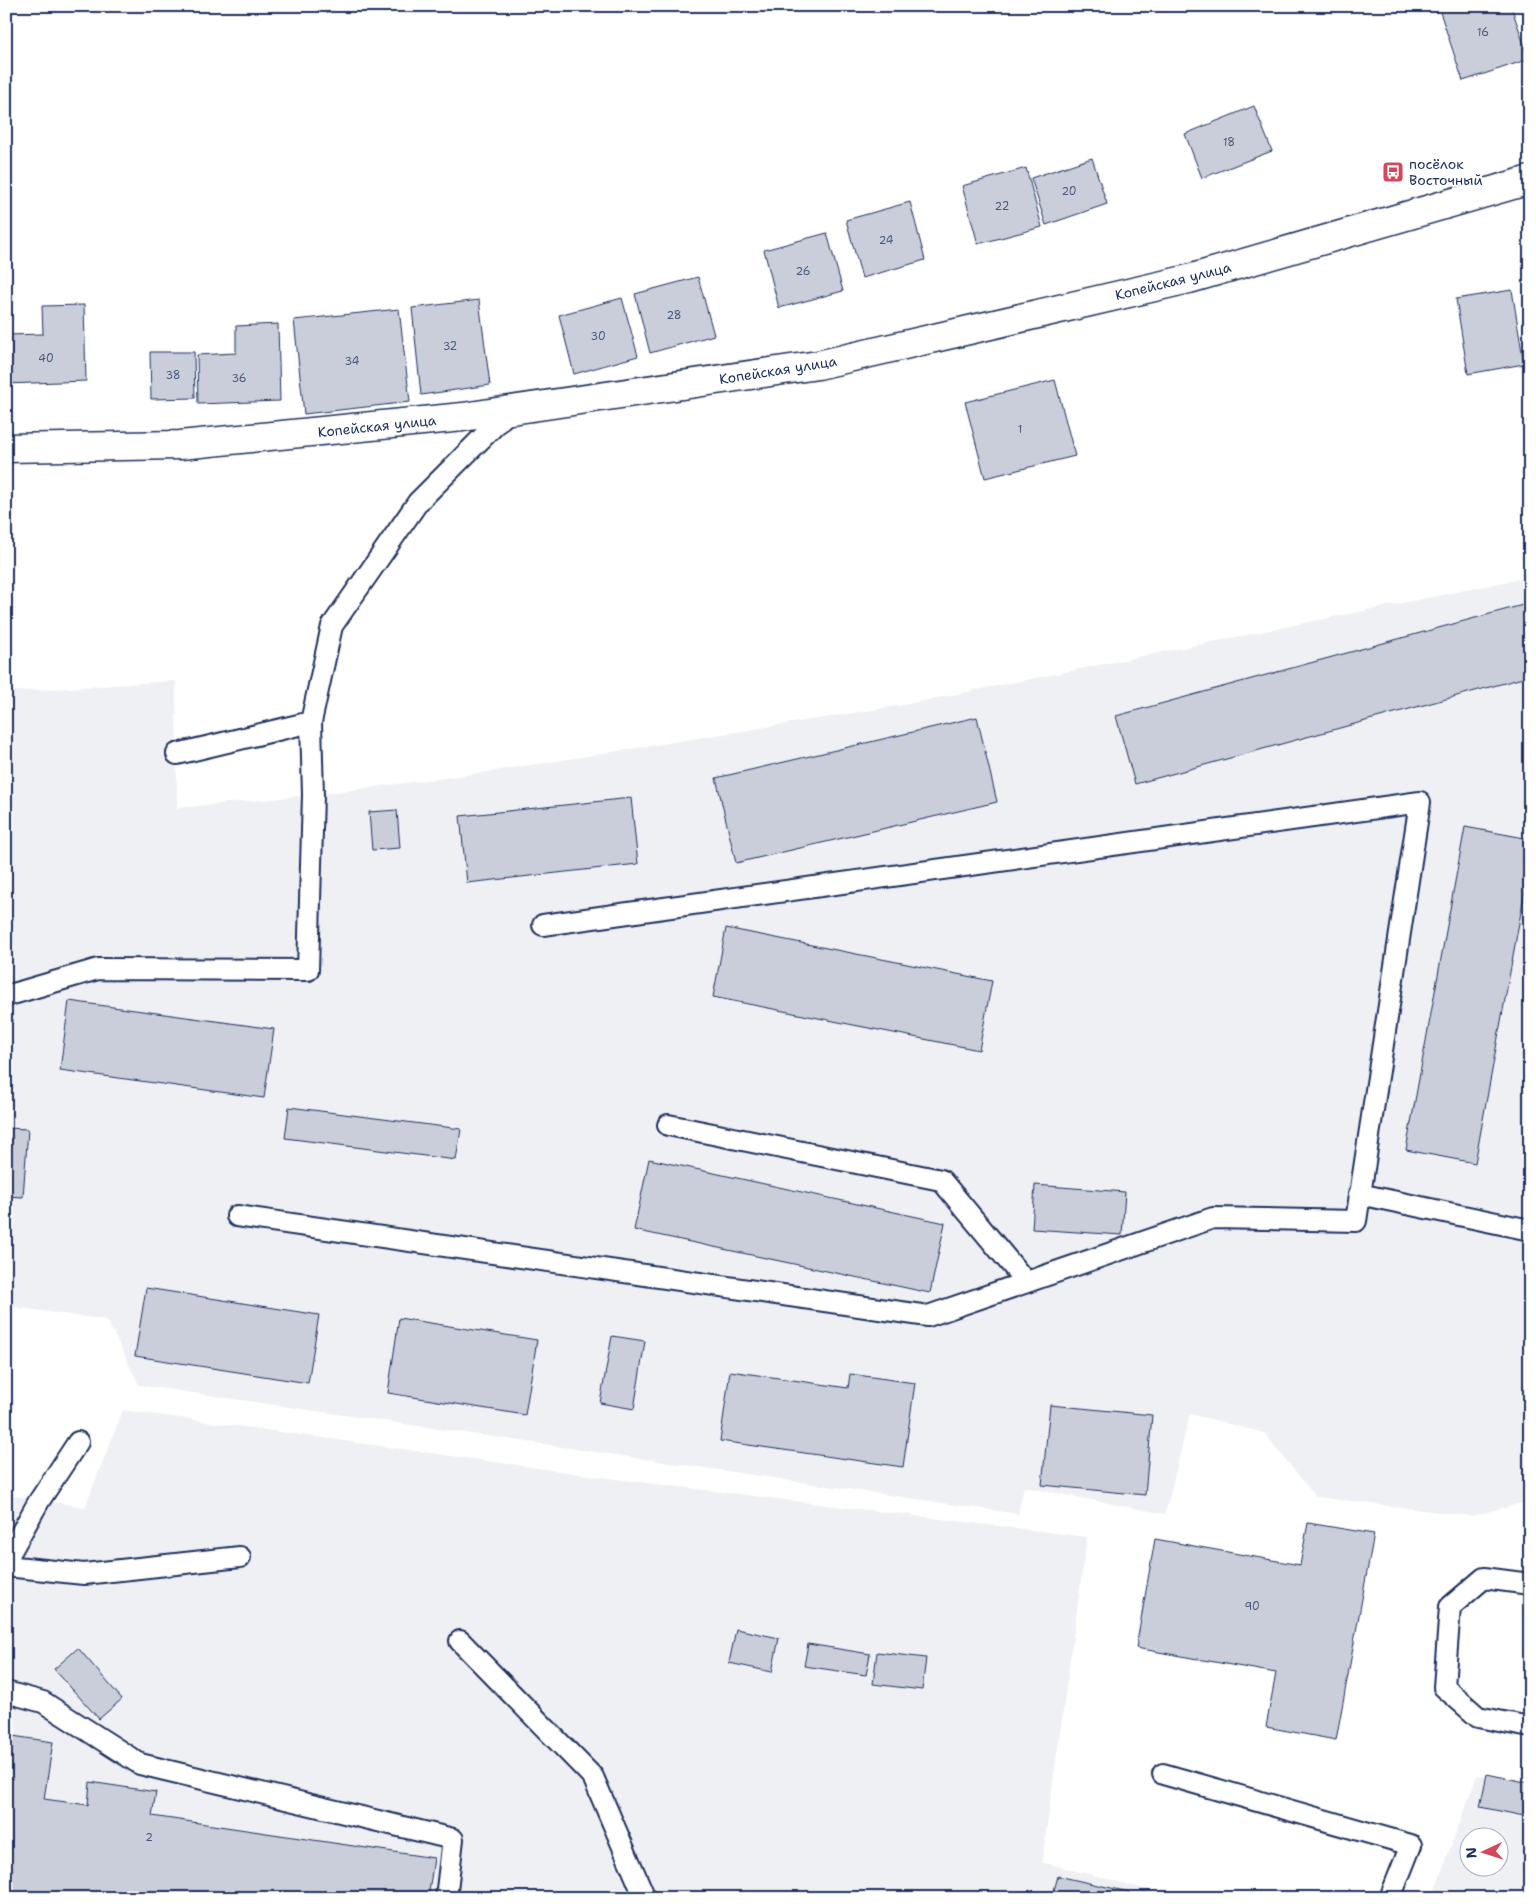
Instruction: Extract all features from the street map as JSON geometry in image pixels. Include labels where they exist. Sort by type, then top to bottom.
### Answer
[{"type":"street","name":"Копейская улица","points":[[6,448],[180,445],[463,417],[818,365],[1189,279],[1530,180]]},
{"type":"lane","points":[[6,996],[98,969],[308,970],[313,795],[312,722],[332,626],[418,502],[509,410]]},
{"type":"lane","points":[[177,754],[312,722]]},
{"type":"lane","points":[[237,1216],[928,1316],[1213,1218],[1356,1221],[1420,802],[543,925]]},
{"type":"lane","points":[[668,1125],[941,1180],[1026,1282]]},
{"type":"lane","points":[[1359,1194],[1530,1230]]},
{"type":"lane","points":[[6,1560],[39,1501],[78,1442]]},
{"type":"lane","points":[[6,1566],[84,1574],[240,1557]]},
{"type":"lane","points":[[1530,1584],[1484,1578],[1450,1607],[1444,1687],[1478,1717],[1530,1727]]},
{"type":"lane","points":[[460,1641],[593,1778],[645,1898]]},
{"type":"lane","points":[[6,1692],[43,1702],[140,1764],[453,1839],[446,1898]]},
{"type":"lane","points":[[1163,1774],[1410,1844],[1390,1898]]},
{"type":"shaded area","points":[[1530,577],[1530,1501],[1471,1516],[1316,1497],[1264,1433],[1190,1414],[1165,1514],[1024,1487],[1018,1514],[139,1385],[107,1320],[6,1306],[6,692],[176,681],[177,808],[313,795],[482,773],[903,705]]},
{"type":"shaded area","points":[[123,1410],[623,1480],[1087,1537],[1042,1862],[1180,1898],[6,1898],[6,1495],[85,1507]]},
{"type":"shaded area","points":[[1477,1775],[1530,1785],[1530,1898],[1432,1898],[1458,1827],[1458,1876],[1508,1876],[1508,1826],[1458,1826]]},
{"type":"building","points":[[1438,6],[1511,6],[1529,59],[1463,81]]},
{"type":"building","points":[[1254,106],[1272,151],[1202,178],[1185,134]]},
{"type":"building","points":[[1092,158],[1107,204],[1046,225],[1031,178]]},
{"type":"building","points":[[1026,168],[1042,227],[978,244],[962,186]]},
{"type":"building","points":[[910,202],[925,260],[862,278],[846,220]]},
{"type":"building","points":[[827,233],[843,291],[779,308],[764,250]]},
{"type":"building","points":[[698,277],[714,335],[650,353],[635,294]]},
{"type":"building","points":[[1512,290],[1524,364],[1468,374],[1456,299]]},
{"type":"building","points":[[622,298],[638,356],[574,374],[559,315]]},
{"type":"building","points":[[479,300],[490,385],[421,395],[412,308]]},
{"type":"building","points":[[84,305],[86,381],[6,384],[6,335],[43,334],[42,306]]},
{"type":"building","points":[[399,309],[410,402],[304,414],[294,320]]},
{"type":"building","points":[[278,324],[280,401],[198,404],[197,355],[236,353],[236,326]]},
{"type":"building","points":[[150,352],[194,352],[195,398],[151,399]]},
{"type":"building","points":[[1055,380],[1075,456],[985,478],[965,402]]},
{"type":"building","points":[[1530,603],[1530,676],[1135,784],[1116,716]]},
{"type":"building","points":[[977,717],[997,802],[736,863],[716,778]]},
{"type":"building","points":[[6,787],[10,830],[6,830]]},
{"type":"building","points":[[631,798],[638,864],[467,883],[460,816]]},
{"type":"building","points":[[397,810],[400,848],[372,850],[369,812]]},
{"type":"building","points":[[1465,827],[1530,839],[1530,863],[1475,1163],[1406,1150]]},
{"type":"building","points":[[726,928],[992,981],[979,1050],[713,997]]},
{"type":"building","points":[[69,1001],[274,1029],[264,1098],[60,1070]]},
{"type":"building","points":[[289,1107],[461,1129],[456,1160],[285,1138]]},
{"type":"building","points":[[6,1128],[28,1129],[23,1197],[6,1196]]},
{"type":"building","points":[[649,1159],[945,1223],[930,1293],[634,1230]]},
{"type":"building","points":[[1035,1185],[1125,1192],[1122,1235],[1032,1229]]},
{"type":"building","points":[[146,1288],[319,1315],[308,1383],[135,1356]]},
{"type":"building","points":[[399,1318],[537,1340],[525,1415],[388,1393]]},
{"type":"building","points":[[612,1336],[645,1341],[634,1409],[600,1403]]},
{"type":"building","points":[[730,1371],[848,1388],[850,1374],[915,1383],[903,1467],[720,1441]]},
{"type":"building","points":[[1050,1405],[1152,1415],[1145,1495],[1042,1485]]},
{"type":"building","points":[[1308,1523],[1374,1534],[1336,1740],[1266,1727],[1276,1673],[1136,1648],[1155,1539],[1300,1565]]},
{"type":"building","points":[[736,1629],[779,1638],[772,1672],[729,1663]]},
{"type":"building","points":[[808,1644],[870,1654],[866,1675],[804,1666]]},
{"type":"building","points":[[78,1648],[122,1699],[99,1719],[54,1669]]},
{"type":"building","points":[[877,1652],[926,1658],[922,1690],[873,1684]]},
{"type":"building","points":[[6,1735],[53,1742],[44,1799],[88,1805],[90,1782],[156,1792],[152,1816],[434,1858],[428,1898],[143,1898],[107,1892],[106,1898],[6,1898]]},
{"type":"building","points":[[1487,1774],[1530,1783],[1524,1816],[1480,1807]]},
{"type":"building","points":[[1058,1876],[1129,1892],[1128,1898],[1052,1898]]},
{"type":"place","name":"посёлок Восточный","points":[[1393,172]]}]
